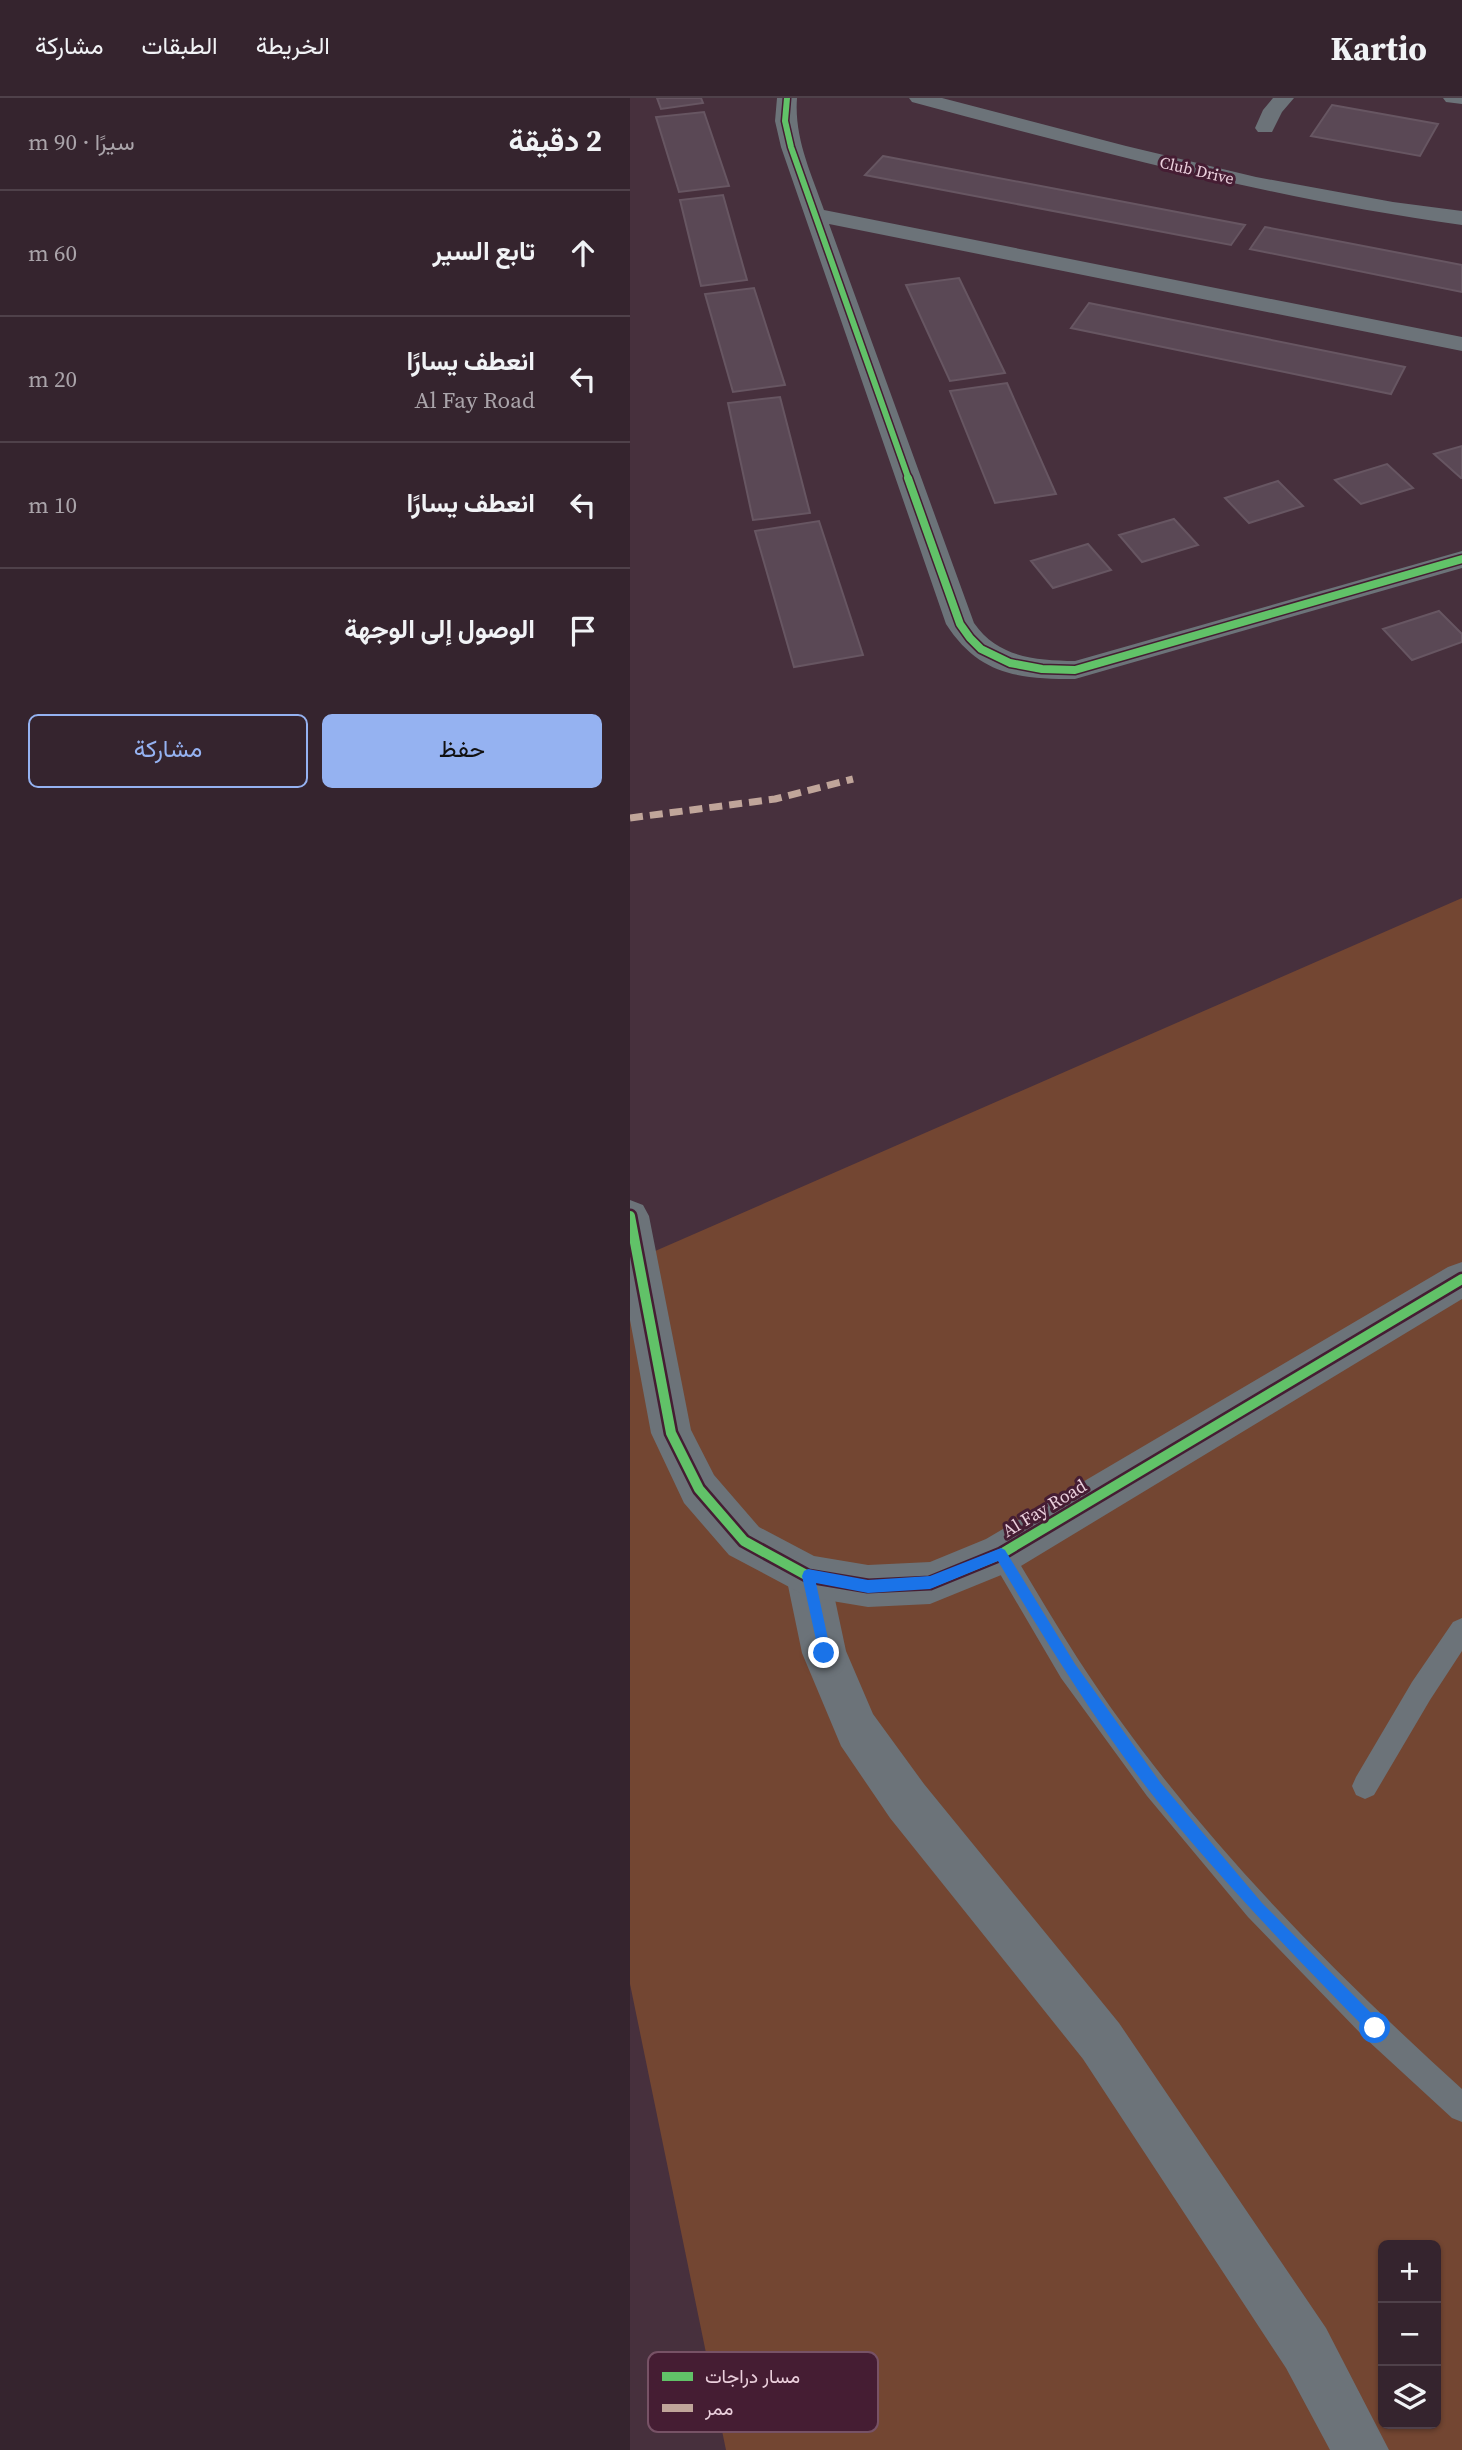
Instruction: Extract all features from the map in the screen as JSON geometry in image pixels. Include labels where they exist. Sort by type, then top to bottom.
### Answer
[{"type":"street","points":[[1265,128],[1273,110],[1284,98]]},
{"type":"street","points":[[1453,98],[1462,98]]},
{"type":"street","name":"Club Drive","points":[[929,99],[1207,174],[1319,196],[1462,218]]},
{"type":"street","points":[[791,101],[787,134],[960,624],[968,638],[983,651],[1002,661],[1025,668],[1075,670],[1462,559]]},
{"type":"street","points":[[816,215],[1462,345]]},
{"type":"street","name":"Al Fay Road","points":[[630,1216],[671,1433],[699,1489],[744,1541],[808,1576],[868,1587],[930,1583],[1001,1554],[1462,1279]]},
{"type":"street","points":[[808,1576],[824,1653],[857,1730],[907,1801],[1101,2041],[1306,2348],[1361,2450]]},
{"type":"lane","points":[[1001,1554],[1070,1669],[1164,1797],[1257,1908],[1375,2028],[1462,2108]]},
{"type":"lane","points":[[1365,1786],[1421,1691],[1462,1630]]},
{"type":"shaded area","points":[[1462,898],[1462,2450],[726,2450],[722,2432],[878,2432],[878,2352],[706,2352],[630,1984],[630,1262]]},
{"type":"building","points":[[657,98],[701,98],[703,103],[661,109]]},
{"type":"building","points":[[1332,105],[1438,124],[1420,156],[1311,136]]},
{"type":"building","points":[[704,112],[729,186],[679,192],[656,117]]},
{"type":"building","points":[[883,156],[1245,225],[1231,245],[865,175]]},
{"type":"building","points":[[723,195],[747,280],[701,286],[680,200]]},
{"type":"building","points":[[1265,227],[1462,265],[1462,292],[1250,249]]},
{"type":"building","points":[[959,278],[1005,373],[950,381],[906,285]]},
{"type":"building","points":[[754,288],[785,385],[733,392],[705,294]]},
{"type":"building","points":[[1089,303],[1405,367],[1391,394],[1071,328]]},
{"type":"building","points":[[1007,383],[1056,494],[995,503],[950,391]]},
{"type":"building","points":[[780,397],[810,513],[753,520],[728,403]]},
{"type":"building","points":[[1462,446],[1462,478],[1461,478],[1434,454]]},
{"type":"building","points":[[1387,464],[1413,488],[1361,504],[1335,480]]},
{"type":"building","points":[[1278,481],[1303,506],[1249,523],[1225,498]]},
{"type":"building","points":[[1174,519],[1198,545],[1142,562],[1119,535]]},
{"type":"building","points":[[819,521],[863,655],[794,667],[755,531]]},
{"type":"building","points":[[1088,544],[1111,570],[1053,588],[1031,561]]},
{"type":"building","points":[[1439,611],[1462,634],[1462,642],[1412,660],[1383,629]]},
{"type":"marked path","points":[[630,818],[775,799],[853,779]]},
{"type":"cycle path","points":[[787,98],[785,121],[791,147],[960,624],[981,649],[995,657],[1025,667],[1075,670],[1462,559]]},
{"type":"cycle path","points":[[630,1216],[671,1433],[699,1489],[744,1541],[808,1576],[868,1586],[930,1583],[1001,1554],[1462,1279]]},
{"type":"route","points":[[824,1653],[808,1576],[868,1587],[930,1583],[1001,1554],[1070,1669],[1156,1787],[1257,1908],[1375,2028]]}]
